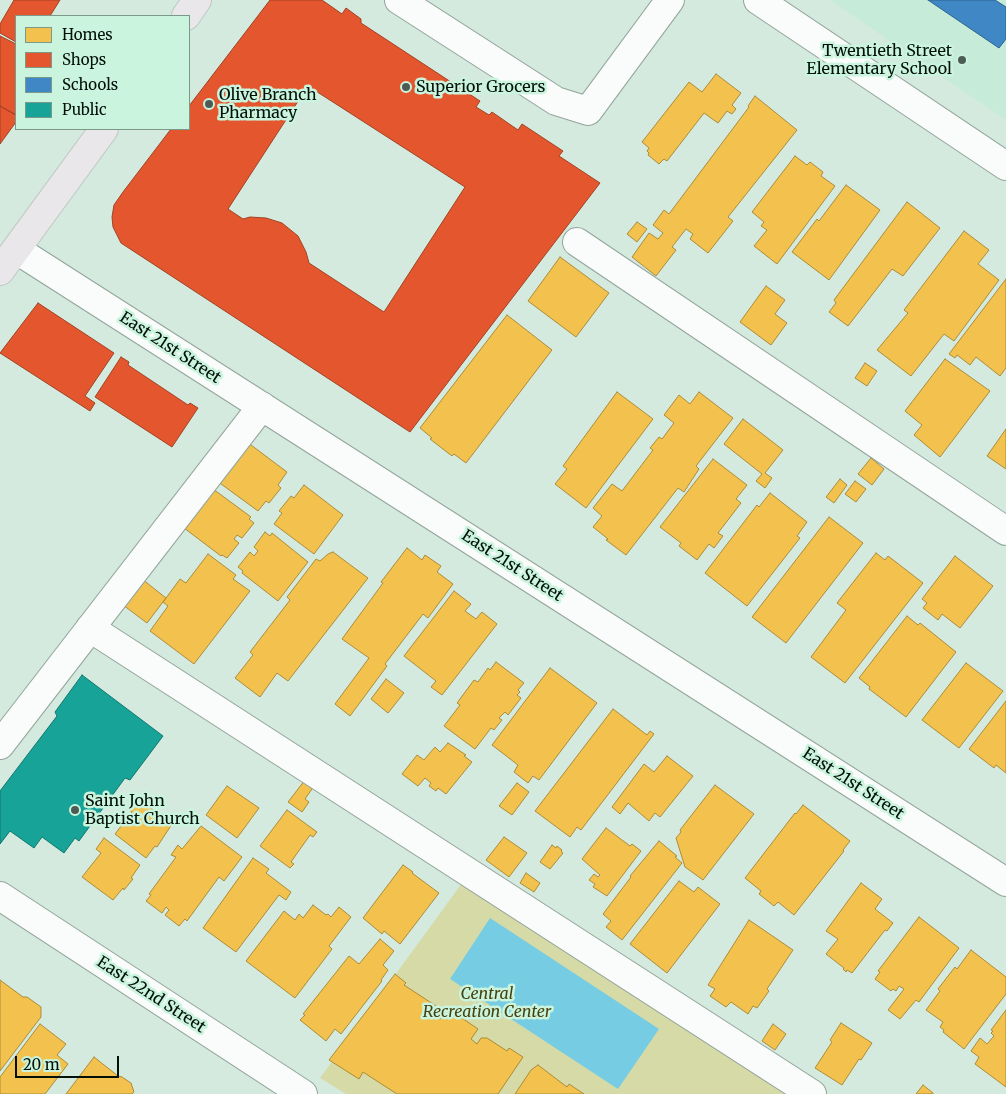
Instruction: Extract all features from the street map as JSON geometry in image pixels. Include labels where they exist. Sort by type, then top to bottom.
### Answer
[{"type":"main road","points":[[187,15],[198,0]]},
{"type":"main road","points":[[0,271],[103,130]]},
{"type":"street","points":[[399,0],[556,101],[588,111],[670,0]]},
{"type":"street","points":[[758,0],[1006,166]]},
{"type":"street","points":[[577,242],[1006,531]]},
{"type":"street","name":"East 21st Street","points":[[17,250],[1006,882]]},
{"type":"street","points":[[0,745],[262,406]]},
{"type":"street","points":[[90,628],[812,1094]]},
{"type":"street","name":"East 22nd Street","points":[[0,896],[303,1094]]},
{"type":"shaded area","name":"Twentieth Street Elementary School","points":[[830,0],[1006,0],[1006,120]]},
{"type":"green space","name":"Central Recreation Center","points":[[465,879],[790,1094],[346,1094],[320,1078]]},
{"type":"water","points":[[490,918],[659,1029],[618,1089],[450,979]]},
{"type":"building: Homes","points":[[716,74],[741,93],[732,105],[736,109],[732,114],[727,111],[718,123],[704,113],[667,161],[664,159],[659,164],[648,155],[647,151],[649,148],[642,142],[689,82],[702,92]]},
{"type":"building: Homes","points":[[755,96],[797,130],[728,217],[733,221],[708,253],[690,239],[693,234],[686,229],[672,247],[676,250],[656,276],[632,257],[649,233],[658,239],[663,233],[653,225],[664,210],[669,214],[749,107]]},
{"type":"building: Homes","points":[[795,156],[807,165],[810,162],[823,172],[821,176],[835,186],[777,264],[754,246],[767,230],[761,226],[764,222],[752,212]]},
{"type":"building: Homes","points":[[846,185],[880,210],[829,280],[792,252],[817,219],[819,221]]},
{"type":"building: Homes","points":[[907,202],[940,228],[903,276],[892,269],[848,326],[829,312],[836,303],[834,300]]},
{"type":"building: Homes","points":[[637,222],[647,229],[637,242],[627,234]]},
{"type":"building: Homes","points":[[964,231],[989,250],[978,264],[999,280],[954,341],[944,334],[911,376],[877,350],[908,313],[904,310]]},
{"type":"building: Homes","points":[[560,257],[609,293],[576,337],[528,301]]},
{"type":"building: Homes","points":[[1006,279],[1006,368],[1000,376],[976,357],[970,365],[957,355],[955,358],[949,354]]},
{"type":"building: Homes","points":[[766,286],[785,300],[775,314],[787,323],[771,345],[740,322]]},
{"type":"building: Homes","points":[[507,315],[552,350],[466,463],[454,454],[452,456],[430,439],[432,438],[420,428]]},
{"type":"building: Homes","points":[[945,359],[990,391],[940,457],[914,435],[922,425],[905,411]]},
{"type":"building: Homes","points":[[865,363],[877,371],[867,386],[855,378]]},
{"type":"building: Homes","points":[[617,392],[653,419],[586,508],[555,484],[567,469],[563,466]]},
{"type":"building: Homes","points":[[699,392],[733,418],[696,466],[699,469],[684,492],[678,488],[626,555],[606,540],[608,539],[593,527],[602,516],[593,508],[612,484],[622,491],[653,450],[650,448],[659,437],[662,439],[674,423],[664,415],[679,395],[690,404]]},
{"type":"building: Homes","points":[[743,419],[783,450],[765,473],[772,478],[765,488],[756,481],[762,474],[724,444]]},
{"type":"building: Homes","points":[[1006,429],[1006,469],[987,456]]},
{"type":"building: Homes","points":[[247,442],[287,472],[278,485],[281,488],[269,503],[266,501],[258,511],[217,481]]},
{"type":"building: Homes","points":[[871,458],[884,469],[872,485],[858,474]]},
{"type":"building: Homes","points":[[713,459],[747,485],[736,499],[741,503],[718,533],[723,536],[714,548],[709,544],[697,560],[679,546],[681,543],[660,527]]},
{"type":"building: Homes","points":[[840,479],[847,485],[834,503],[826,497]]},
{"type":"building: Homes","points":[[855,481],[866,489],[856,502],[845,494]]},
{"type":"building: Homes","points":[[304,485],[343,515],[314,554],[274,524],[282,513],[279,511],[291,496],[294,498]]},
{"type":"building: Homes","points":[[213,489],[251,517],[249,519],[254,523],[242,538],[237,535],[234,539],[239,543],[227,558],[221,556],[184,528]]},
{"type":"building: Homes","points":[[770,493],[807,522],[797,536],[800,538],[747,606],[705,573],[757,505],[759,507]]},
{"type":"building: Homes","points":[[829,517],[863,543],[786,643],[752,617]]},
{"type":"building: Homes","points":[[265,532],[270,536],[272,533],[308,562],[278,601],[242,573],[243,571],[238,567],[250,552],[254,556],[258,551],[254,547]]},
{"type":"building: Homes","points":[[407,548],[422,560],[425,555],[441,566],[437,572],[453,584],[428,618],[423,614],[385,664],[387,666],[350,716],[335,704],[369,658],[342,639]]},
{"type":"building: Homes","points":[[333,552],[368,578],[288,681],[277,673],[260,697],[235,678],[253,655],[250,652],[290,600],[287,597],[316,559],[320,561]]},
{"type":"building: Homes","points":[[876,553],[885,560],[888,556],[923,583],[845,683],[811,657],[846,610],[837,603]]},
{"type":"building: Homes","points":[[208,554],[236,575],[233,579],[250,591],[194,664],[150,631],[168,606],[163,602],[180,579],[186,583]]},
{"type":"building: Homes","points":[[955,556],[993,586],[960,628],[942,614],[938,620],[923,608],[927,603],[922,599]]},
{"type":"building: Homes","points":[[142,579],[166,598],[147,623],[123,605]]},
{"type":"building: Homes","points":[[454,591],[471,604],[465,611],[476,619],[482,612],[497,624],[442,695],[431,687],[436,681],[404,656]]},
{"type":"building: Homes","points":[[907,616],[918,625],[920,623],[956,652],[906,717],[869,689],[870,687],[859,678]]},
{"type":"building: Homes","points":[[496,662],[524,683],[518,690],[520,692],[517,695],[521,698],[508,715],[505,712],[499,718],[502,720],[494,730],[491,728],[475,749],[444,726],[460,705],[457,703],[474,680],[478,682],[488,668],[490,670]]},
{"type":"building: Homes","points":[[966,663],[1003,691],[959,748],[922,720]]},
{"type":"building: Homes","points":[[550,668],[597,703],[539,780],[533,776],[528,783],[514,772],[518,765],[492,745]]},
{"type":"building: Homes","points":[[386,679],[404,693],[388,713],[371,699]]},
{"type":"building: Homes","points":[[1006,701],[1006,773],[996,765],[994,768],[969,749]]},
{"type":"building: Homes","points":[[613,709],[647,735],[650,731],[654,734],[581,830],[577,827],[570,837],[535,811]]},
{"type":"building: Homes","points":[[448,743],[466,755],[464,756],[472,762],[446,794],[438,788],[436,791],[429,786],[431,783],[425,778],[418,786],[402,774],[417,755],[424,760],[435,747],[440,752]]},
{"type":"building: Homes","points":[[667,756],[693,776],[660,817],[655,813],[649,821],[628,803],[620,814],[612,807],[644,764],[654,772]]},
{"type":"building: Homes","points":[[305,780],[314,786],[305,799],[309,802],[302,812],[288,802]]},
{"type":"building: Homes","points":[[517,783],[529,792],[512,815],[499,806]]},
{"type":"building: Homes","points":[[715,785],[754,814],[703,880],[685,867],[676,838],[681,832],[680,830]]},
{"type":"building: Homes","points":[[227,786],[259,808],[237,838],[206,815]]},
{"type":"building: Homes","points":[[136,797],[172,824],[157,847],[155,846],[146,858],[115,834],[132,812],[127,808]]},
{"type":"building: Homes","points":[[803,805],[850,841],[794,915],[778,902],[774,906],[759,894],[761,891],[745,878]]},
{"type":"building: Homes","points":[[287,810],[317,832],[313,837],[310,835],[291,862],[294,864],[290,868],[260,846]]},
{"type":"building: Homes","points":[[201,826],[242,857],[224,881],[219,877],[187,921],[185,919],[179,926],[165,915],[169,910],[166,907],[162,913],[146,901],[176,857],[171,855],[178,845],[182,849]]},
{"type":"building: Homes","points":[[606,828],[630,846],[632,844],[641,851],[607,896],[593,887],[595,884],[589,880],[594,874],[598,877],[600,875],[582,859]]},
{"type":"building: Homes","points":[[504,837],[527,853],[509,877],[486,860]]},
{"type":"building: Homes","points":[[104,838],[140,865],[131,878],[133,879],[113,900],[82,877],[101,853],[96,849]]},
{"type":"building: Homes","points":[[659,841],[677,856],[675,857],[682,863],[622,940],[606,927],[611,921],[603,914],[630,876]]},
{"type":"building: Homes","points":[[552,845],[556,848],[557,846],[563,853],[550,869],[540,862]]},
{"type":"building: Homes","points":[[253,858],[269,869],[266,873],[291,892],[286,900],[279,895],[236,952],[203,928]]},
{"type":"building: Homes","points":[[403,865],[439,893],[400,944],[384,931],[382,934],[363,918]]},
{"type":"building: Homes","points":[[526,873],[540,883],[534,892],[520,883]]},
{"type":"building: Homes","points":[[679,881],[694,892],[698,887],[720,904],[667,973],[630,944]]},
{"type":"building: Homes","points":[[861,883],[882,899],[875,909],[893,923],[887,931],[885,930],[852,973],[847,970],[846,972],[844,968],[826,954],[838,939],[826,931]]},
{"type":"building: Homes","points":[[313,905],[331,917],[339,907],[351,917],[329,946],[332,949],[295,998],[246,961],[284,911],[295,920],[299,914],[303,918]]},
{"type":"building: Homes","points":[[919,917],[959,948],[919,1002],[916,1000],[900,1019],[888,1010],[904,989],[899,986],[896,991],[893,989],[891,991],[875,979],[880,972],[878,971]]},
{"type":"building: Homes","points":[[749,920],[793,950],[767,989],[769,991],[757,1008],[753,1006],[748,1014],[731,1002],[726,1007],[710,996],[715,989],[708,985]]},
{"type":"building: Homes","points":[[380,939],[394,951],[383,965],[388,970],[382,981],[341,1034],[335,1029],[326,1041],[300,1020],[305,1015],[303,1014],[349,956],[359,964]]},
{"type":"building: Homes","points":[[971,950],[1006,977],[1006,994],[964,1049],[943,1032],[944,1030],[940,1027],[943,1022],[926,1010],[940,991],[938,989],[955,967],[957,969]]},
{"type":"building: Homes","points":[[395,974],[406,983],[404,985],[436,1006],[437,1010],[433,1015],[440,1019],[447,1008],[478,1029],[471,1039],[477,1044],[481,1038],[487,1038],[507,1051],[509,1048],[523,1057],[498,1094],[397,1094],[363,1072],[359,1079],[329,1060]]},
{"type":"building: Homes","points":[[0,980],[23,997],[27,997],[41,1007],[41,1017],[0,1071]]},
{"type":"building: Homes","points":[[1006,1010],[1006,1087],[975,1064],[979,1057],[971,1051],[980,1038],[987,1044],[994,1036],[991,1030]]},
{"type":"building: Homes","points":[[841,1023],[872,1043],[842,1085],[815,1068],[832,1042],[830,1040]]},
{"type":"building: Homes","points":[[40,1024],[66,1044],[57,1055],[68,1064],[45,1094],[0,1094],[0,1077]]},
{"type":"building: Homes","points":[[773,1024],[786,1034],[775,1050],[762,1041]]},
{"type":"building: Homes","points":[[94,1057],[118,1076],[131,1083],[134,1092],[132,1094],[66,1094]]},
{"type":"building: Homes","points":[[538,1065],[567,1087],[569,1084],[584,1094],[515,1094],[531,1070]]},
{"type":"building: Homes","points":[[923,1085],[933,1093],[933,1094],[916,1094]]},
{"type":"building: Shops","points":[[14,0],[60,0],[51,15],[15,15],[15,41],[0,33],[0,24]]},
{"type":"building: Shops","points":[[270,0],[322,0],[342,14],[346,8],[361,19],[361,23],[480,101],[476,107],[489,115],[492,112],[518,130],[522,124],[563,151],[559,156],[600,183],[410,432],[121,243],[113,227],[112,217],[114,205],[170,130],[190,130],[190,105]],"holes":[[[308,86],[465,187],[384,312],[309,263],[298,236],[282,223],[266,218],[250,217],[243,219],[228,209]]]},
{"type":"building: Shops","points":[[0,36],[15,44],[15,114],[0,106]]},
{"type":"building: Shops","points":[[0,106],[15,114],[15,123],[0,144]]},
{"type":"building: Shops","points":[[38,303],[114,353],[85,396],[95,403],[90,411],[0,353]]},
{"type":"building: Shops","points":[[121,357],[129,362],[128,365],[188,405],[190,403],[198,408],[172,447],[95,397]]},
{"type":"building: Schools","points":[[928,0],[995,0],[1006,7],[1006,39],[999,48]]},
{"type":"building: Public","points":[[82,675],[163,736],[130,780],[125,778],[79,841],[75,838],[64,853],[42,837],[34,848],[10,831],[0,844],[0,791],[57,716],[55,712]]},
{"type":"place","name":"Twentieth Street Elementary School","points":[[962,60]]},
{"type":"place","name":"Superior Grocers","points":[[406,87]]},
{"type":"place","name":"Olive Branch Pharmacy","points":[[209,104]]},
{"type":"place","name":"Saint John Baptist Church","points":[[75,810]]}]
